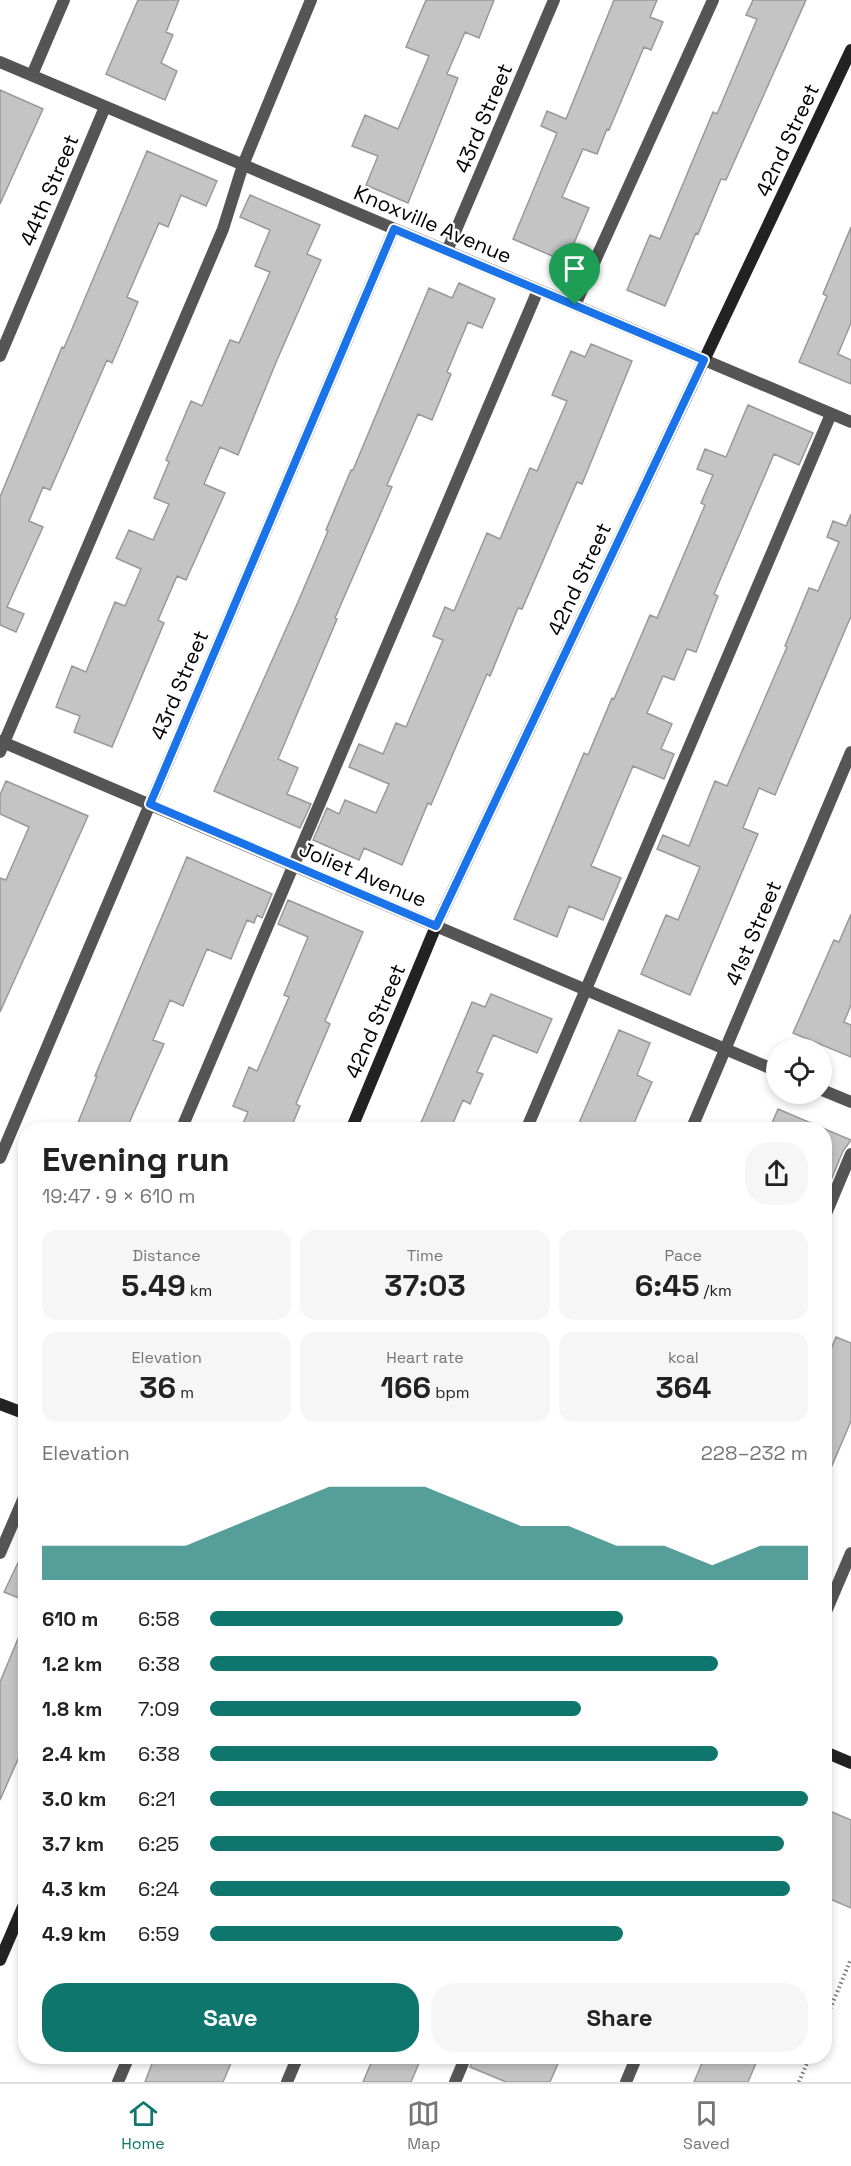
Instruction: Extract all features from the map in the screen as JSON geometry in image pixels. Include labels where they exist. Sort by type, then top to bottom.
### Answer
[{"type":"street","points":[[32,75],[64,0]]},
{"type":"street","points":[[1,745],[223,229],[243,165],[311,0]]},
{"type":"street","name":"43rd Street","points":[[447,252],[554,0]]},
{"type":"street","points":[[575,305],[713,0]]},
{"type":"street","name":"42nd Street","points":[[354,1122],[436,926],[851,50]]},
{"type":"street","name":"Knoxville Avenue","points":[[0,62],[851,422]]},
{"type":"street","name":"44th Street","points":[[0,356],[105,106]]},
{"type":"street","name":"43rd Street","points":[[0,1158],[394,229]]},
{"type":"street","points":[[184,1122],[538,290]]},
{"type":"street","points":[[529,1122],[831,414]]},
{"type":"street","name":"Joliet Avenue","points":[[1,745],[150,804],[766,1066]]},
{"type":"street","name":"41st Street","points":[[694,1122],[851,752]]},
{"type":"street","points":[[832,1094],[851,1102]]},
{"type":"street","points":[[832,1199],[851,1154]]},
{"type":"street","points":[[0,1404],[18,1411]]},
{"type":"street","points":[[0,1553],[18,1511]]},
{"type":"street","points":[[832,1598],[851,1553]]},
{"type":"street","points":[[832,1755],[851,1763]]},
{"type":"street","points":[[0,1960],[18,1918]]},
{"type":"street","points":[[118,2082],[126,2064]]},
{"type":"street","points":[[287,2082],[295,2064]]},
{"type":"street","points":[[455,2082],[463,2064]]},
{"type":"street","points":[[626,2082],[634,2064]]},
{"type":"path","points":[[832,2004],[851,1959]]},
{"type":"path","points":[[799,2082],[807,2064]]},
{"type":"building","points":[[138,0],[179,0],[166,32],[173,35],[161,63],[177,71],[165,100],[106,74]]},
{"type":"building","points":[[426,0],[494,0],[479,38],[465,32],[447,74],[458,78],[408,203],[366,185],[378,156],[352,146],[365,115],[398,129],[429,56],[406,47]]},
{"type":"building","points":[[614,0],[657,0],[650,17],[663,22],[651,50],[644,47],[597,154],[583,149],[562,197],[589,208],[566,262],[513,239],[557,133],[541,126],[547,111],[566,119]]},
{"type":"building","points":[[753,0],[806,0],[726,180],[721,179],[665,306],[627,290],[650,235],[660,239],[713,112],[717,114],[757,19],[746,15]]},
{"type":"building","points":[[0,90],[43,109],[0,204]]},
{"type":"building","points":[[147,151],[217,181],[206,206],[181,195],[168,227],[159,223],[127,297],[138,302],[112,363],[107,360],[50,490],[43,487],[29,521],[43,527],[7,607],[24,614],[16,632],[0,625],[0,497]]},
{"type":"building","points":[[250,195],[320,225],[307,254],[321,260],[238,455],[220,447],[204,484],[225,493],[186,580],[177,576],[158,620],[164,623],[112,747],[74,732],[80,716],[56,707],[72,666],[86,672],[115,602],[125,606],[141,569],[116,558],[129,530],[153,540],[169,504],[154,498],[169,462],[166,460],[191,401],[202,406],[230,340],[239,343],[270,272],[255,266],[270,230],[240,217]]},
{"type":"building","points":[[851,227],[851,323],[838,354],[851,360],[851,384],[799,362],[827,296],[823,294]]},
{"type":"building","points":[[459,283],[495,299],[482,328],[468,322],[447,372],[451,374],[432,420],[418,414],[387,485],[392,487],[335,618],[337,619],[278,759],[298,768],[287,794],[311,804],[300,828],[214,791],[298,602],[351,470],[353,470],[429,288],[452,298]]},
{"type":"building","points":[[591,344],[632,361],[582,484],[577,482],[522,609],[518,608],[490,676],[487,674],[431,805],[428,803],[402,865],[364,848],[359,860],[313,840],[327,808],[339,814],[345,800],[376,813],[389,784],[349,767],[359,744],[383,754],[396,723],[406,727],[443,640],[433,636],[445,607],[454,611],[487,533],[500,539],[530,468],[537,471],[567,401],[552,395],[571,351],[585,357]]},
{"type":"building","points":[[748,405],[813,433],[799,465],[774,454],[714,594],[718,596],[696,652],[687,649],[674,680],[663,676],[647,713],[672,724],[661,749],[674,754],[664,779],[633,766],[591,866],[621,878],[603,920],[569,906],[557,937],[514,919],[584,753],[588,755],[650,615],[657,618],[705,505],[701,503],[713,475],[697,469],[705,449],[726,457]]},
{"type":"building","points":[[851,514],[851,616],[775,795],[759,788],[743,828],[758,834],[690,995],[641,974],[666,915],[678,920],[700,867],[657,849],[663,835],[689,846],[715,781],[727,786],[787,647],[785,646],[809,588],[818,591],[839,542],[827,537],[833,521],[846,526]]},
{"type":"building","points":[[6,781],[88,816],[0,1012],[0,878],[6,880],[29,827],[0,814],[0,795]]},
{"type":"building","points":[[187,857],[272,894],[262,918],[257,915],[254,923],[247,920],[231,959],[207,949],[183,1006],[170,1000],[153,1040],[164,1044],[130,1122],[78,1122],[97,1076],[95,1076]]},
{"type":"building","points":[[288,900],[363,932],[325,1021],[330,1024],[296,1104],[300,1106],[293,1122],[244,1122],[248,1112],[233,1106],[249,1067],[257,1071],[289,997],[284,995],[308,937],[278,924]]},
{"type":"building","points":[[851,914],[851,1005],[844,1022],[851,1025],[851,1057],[832,1049],[832,1038],[805,1038],[793,1033],[834,940],[839,942]]},
{"type":"building","points":[[491,994],[552,1019],[537,1053],[493,1035],[477,1072],[483,1074],[470,1104],[463,1100],[453,1122],[421,1122],[472,1002],[485,1007]]},
{"type":"building","points":[[619,1030],[650,1043],[637,1075],[652,1082],[634,1122],[579,1122]]},
{"type":"building","points":[[778,1109],[809,1122],[772,1122]]},
{"type":"building","points":[[832,1132],[851,1140],[843,1151],[832,1178]]},
{"type":"building","points":[[836,1337],[851,1343],[851,1421],[832,1466],[832,1346]]},
{"type":"building","points":[[18,1563],[18,1598],[4,1592]]},
{"type":"building","points":[[18,1639],[18,1759],[0,1800],[0,1682]]},
{"type":"building","points":[[832,1812],[851,1820],[851,1908],[832,1900]]},
{"type":"building","points":[[152,2064],[231,2064],[223,2082],[145,2082]]},
{"type":"building","points":[[371,2064],[419,2064],[411,2082],[363,2082]]},
{"type":"building","points":[[471,2064],[558,2064],[550,2082],[506,2082],[470,2067]]},
{"type":"building","points":[[702,2064],[756,2064],[748,2082],[694,2082]]},
{"type":"route","points":[[394,229],[575,305],[704,360],[436,926],[150,804],[394,229]]}]
